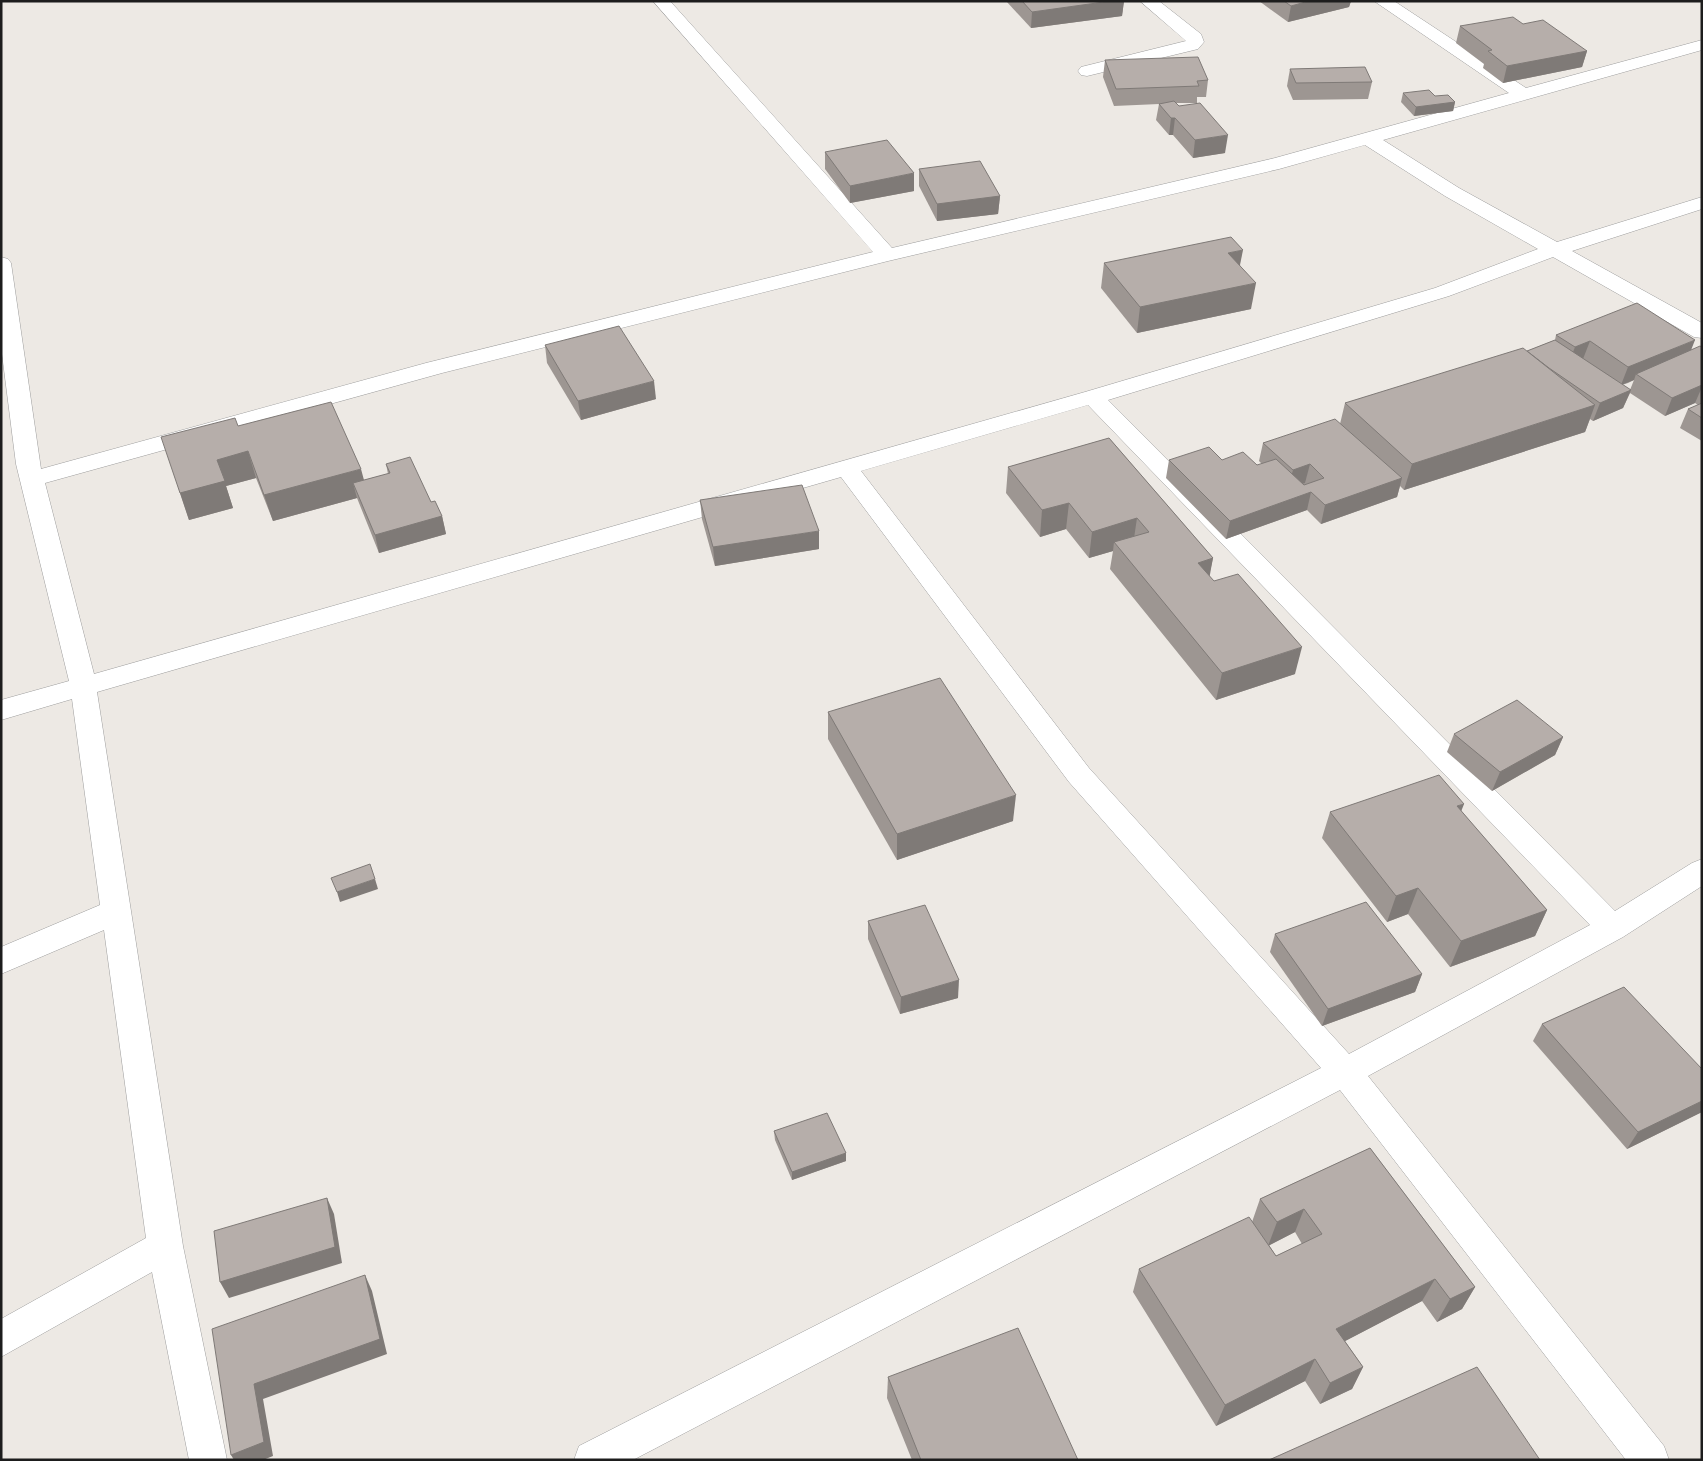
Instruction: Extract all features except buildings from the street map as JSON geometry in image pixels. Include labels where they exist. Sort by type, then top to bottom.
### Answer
[{"type":"street","points":[[661,1],[887,255]]},
{"type":"street","points":[[1086,71],[1192,45],[1195,42],[1195,38],[1148,1]]},
{"type":"street","points":[[1382,1],[1522,94]]},
{"type":"street","points":[[32,478],[434,368],[887,255],[1279,163],[1702,45]]},
{"type":"street","points":[[1368,139],[1452,192],[1702,332]]},
{"type":"street","points":[[1,710],[1093,397],[1442,292],[1556,249],[1702,203]]},
{"type":"street","points":[[1,263],[32,478],[83,685],[165,1246],[208,1460]]},
{"type":"street","points":[[1093,397],[1612,928]]},
{"type":"street","points":[[846,468],[1080,775],[1345,1072],[1650,1460]]},
{"type":"street","points":[[594,1460],[1345,1072],[1612,928],[1702,871]]},
{"type":"street","points":[[1,961],[117,911]]},
{"type":"street","points":[[1,1339],[165,1246]]}]
